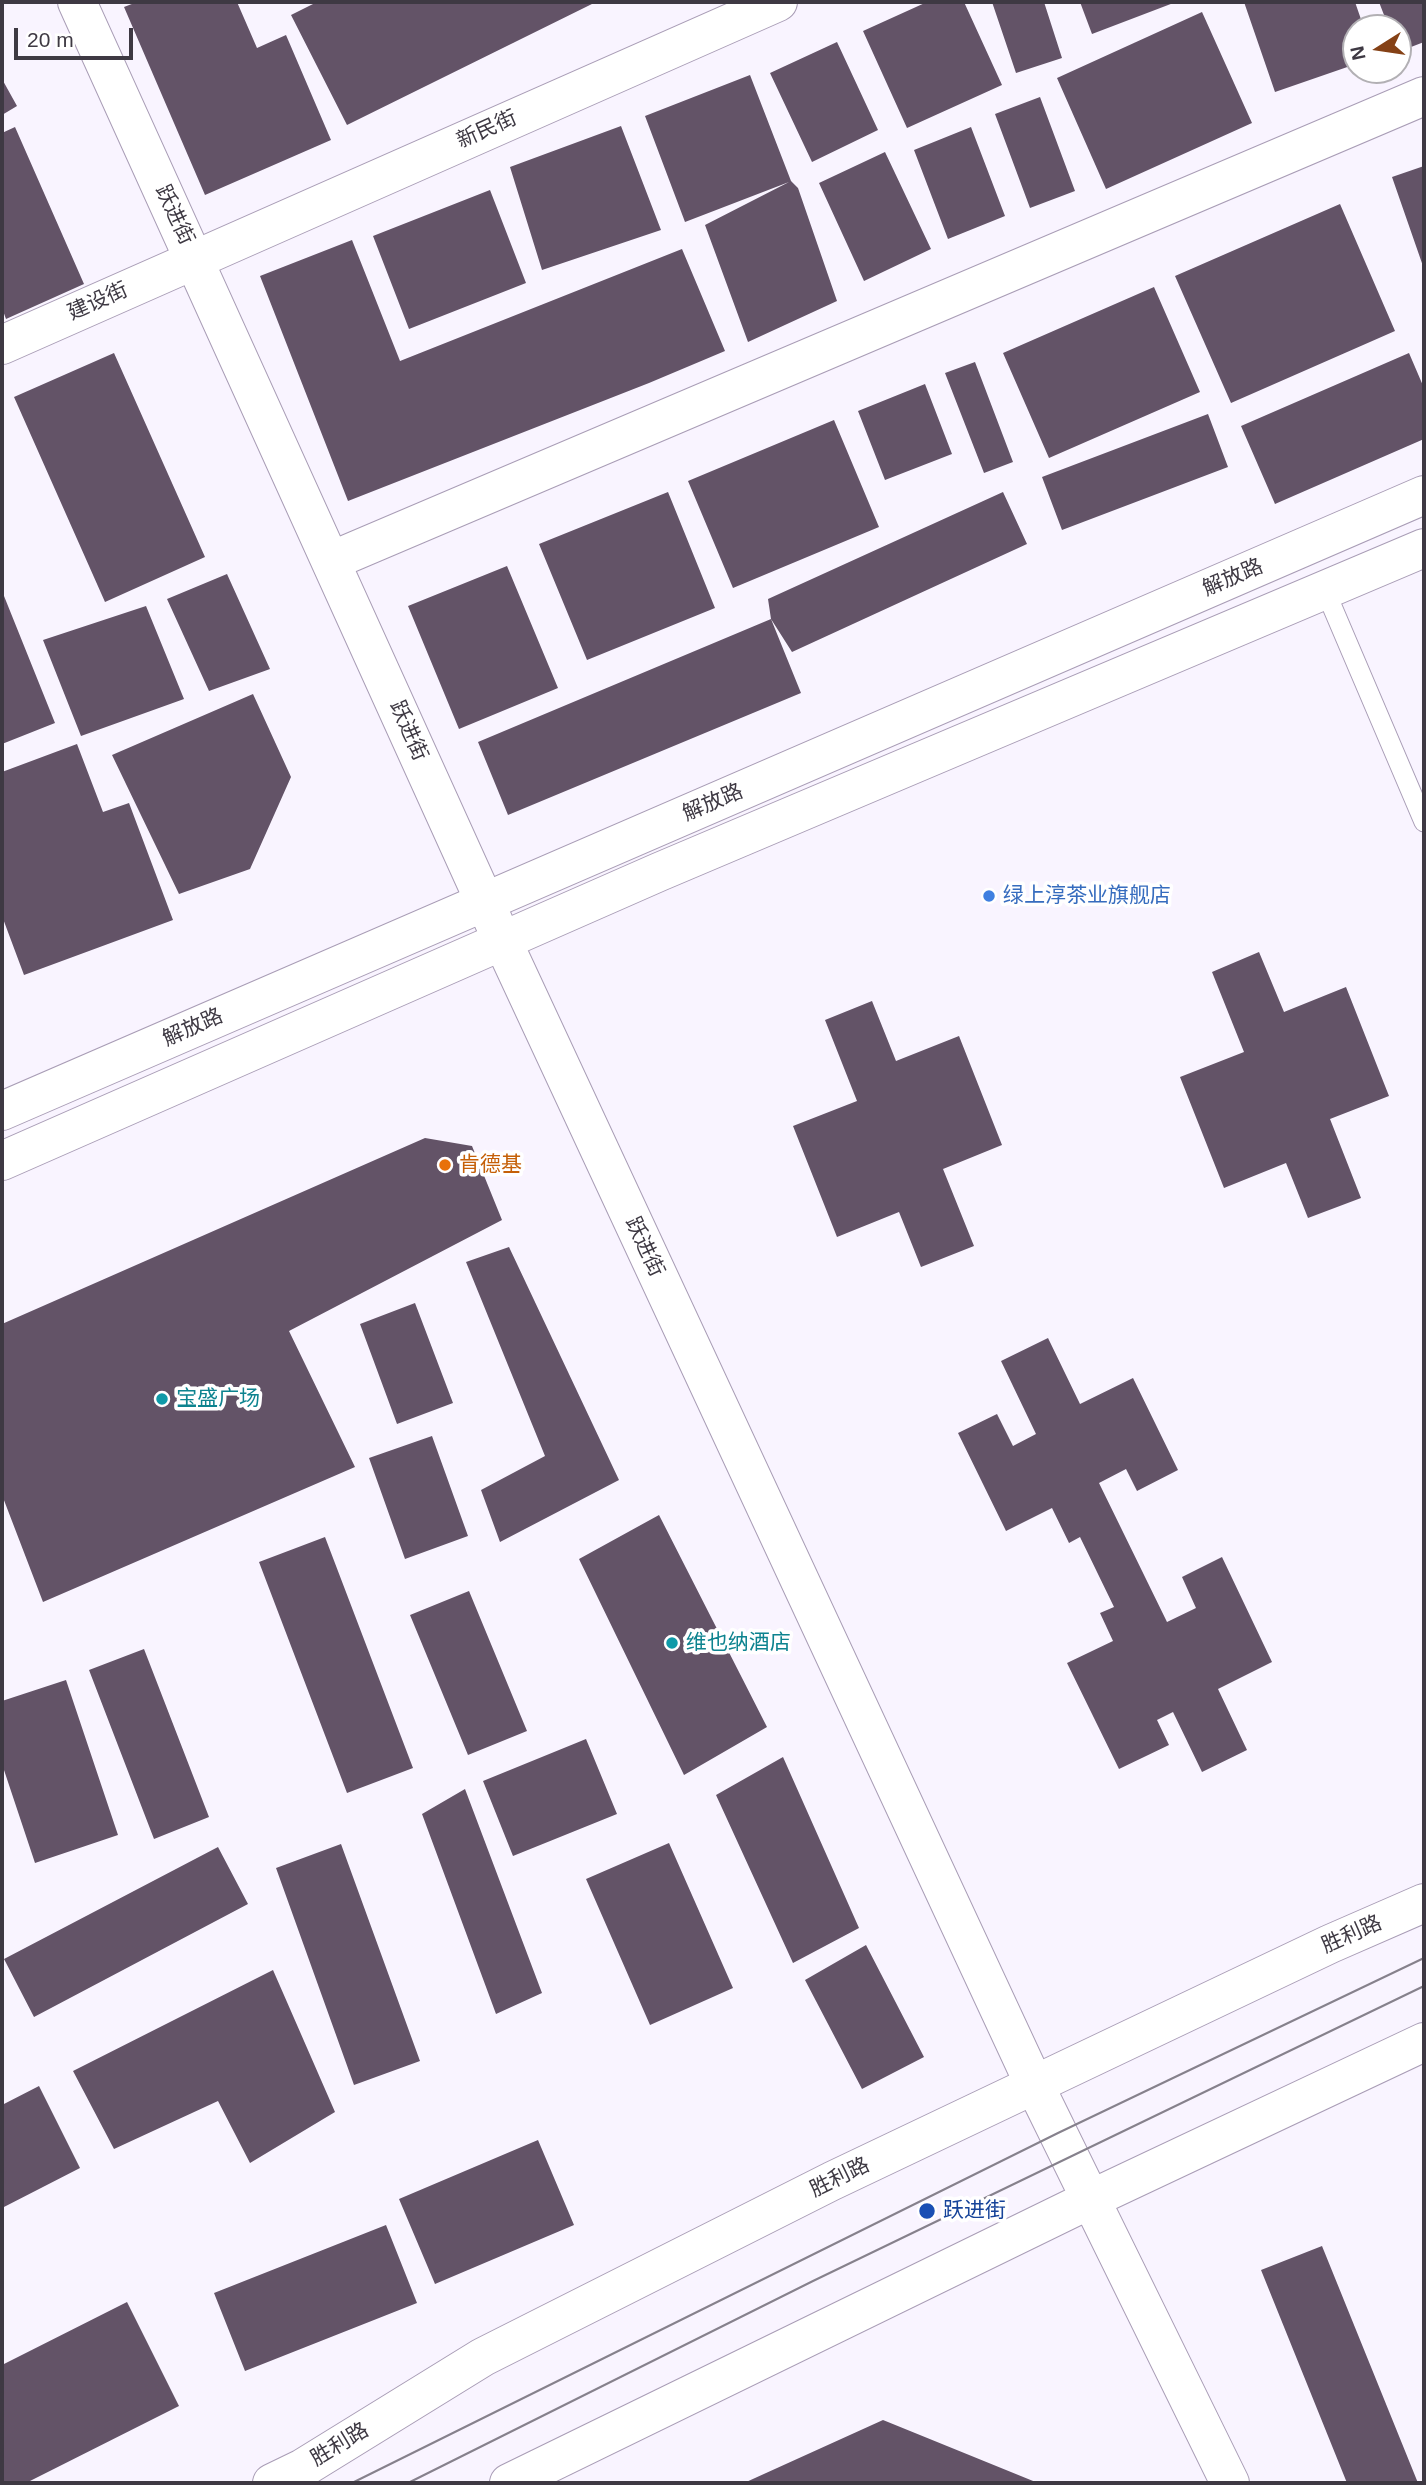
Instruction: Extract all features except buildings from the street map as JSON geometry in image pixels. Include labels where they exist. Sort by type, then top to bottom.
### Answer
[{"type":"main road","name":"跃进街","points":[[76,2],[195,259],[484,901],[1034,2084],[1230,2483]]},
{"type":"main road","name":"新民街","points":[[195,259],[778,2]]},
{"type":"main road","points":[[331,561],[1424,96]]},
{"type":"main road","name":"建设街","points":[[2,345],[195,259]]},
{"type":"main road","name":"解放路","points":[[2,1111],[1424,495]]},
{"type":"main road","name":"解放路","points":[[2,1161],[502,940],[1424,548]]},
{"type":"main road","name":"胜利路","points":[[272,2483],[303,2468],[484,2357],[832,2181],[1330,1944],[1424,1903]]},
{"type":"main road","points":[[509,2483],[1091,2199],[1424,2042]]},
{"type":"lane","points":[[1325,590],[1424,822]]},
{"type":"tram line","points":[[352,2483],[1058,2133],[1424,1958]]},
{"type":"tram line","points":[[408,2483],[813,2281],[1424,1986]]},
{"type":"place","name":"绿上淳茶业旗舰店","points":[[989,896]]},
{"type":"place","name":"肯德基","points":[[445,1165]]},
{"type":"place","name":"宝盛广场","points":[[162,1399]]},
{"type":"place","name":"维也纳酒店","points":[[672,1643]]},
{"type":"place","name":"跃进街","points":[[927,2211]]}]
